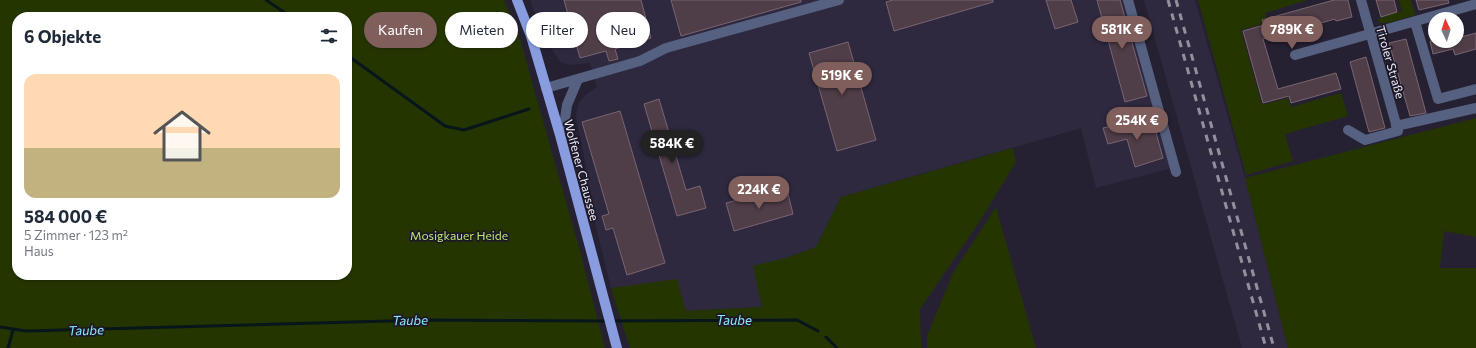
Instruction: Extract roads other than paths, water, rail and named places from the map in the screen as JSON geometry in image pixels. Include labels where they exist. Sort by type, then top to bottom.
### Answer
[{"type":"main road","name":"Wolfener Chaussee","points":[[517,0],[530,36],[559,131],[617,348]]},
{"type":"street","points":[[546,88],[640,61],[666,48],[839,0]]},
{"type":"street","points":[[1128,0],[1176,172]]},
{"type":"street","name":"Tiroler Straße","points":[[1361,0],[1397,129]]},
{"type":"street","points":[[1295,55],[1476,4]]},
{"type":"street","points":[[1415,22],[1438,99],[1476,89]]},
{"type":"street","points":[[559,131],[565,119],[567,105],[578,79]]},
{"type":"street","points":[[1348,130],[1365,140],[1385,136],[1397,129],[1476,108]]},
{"type":"waterway","points":[[266,0],[284,12]]},
{"type":"waterway","points":[[352,59],[445,126],[464,130],[529,109]]},
{"type":"waterway","name":"Taube","points":[[0,327],[26,331],[424,320],[797,320],[818,331]]},
{"type":"waterway","points":[[8,348],[13,330]]},
{"type":"waterway","name":"Taube","points":[[826,337],[837,348]]},
{"type":"railway","points":[[1168,0],[1266,348]]},
{"type":"railway","points":[[1176,0],[1274,348]]},
{"type":"park label","name":"Mosigkauer Heide","points":[[459,235]]}]
